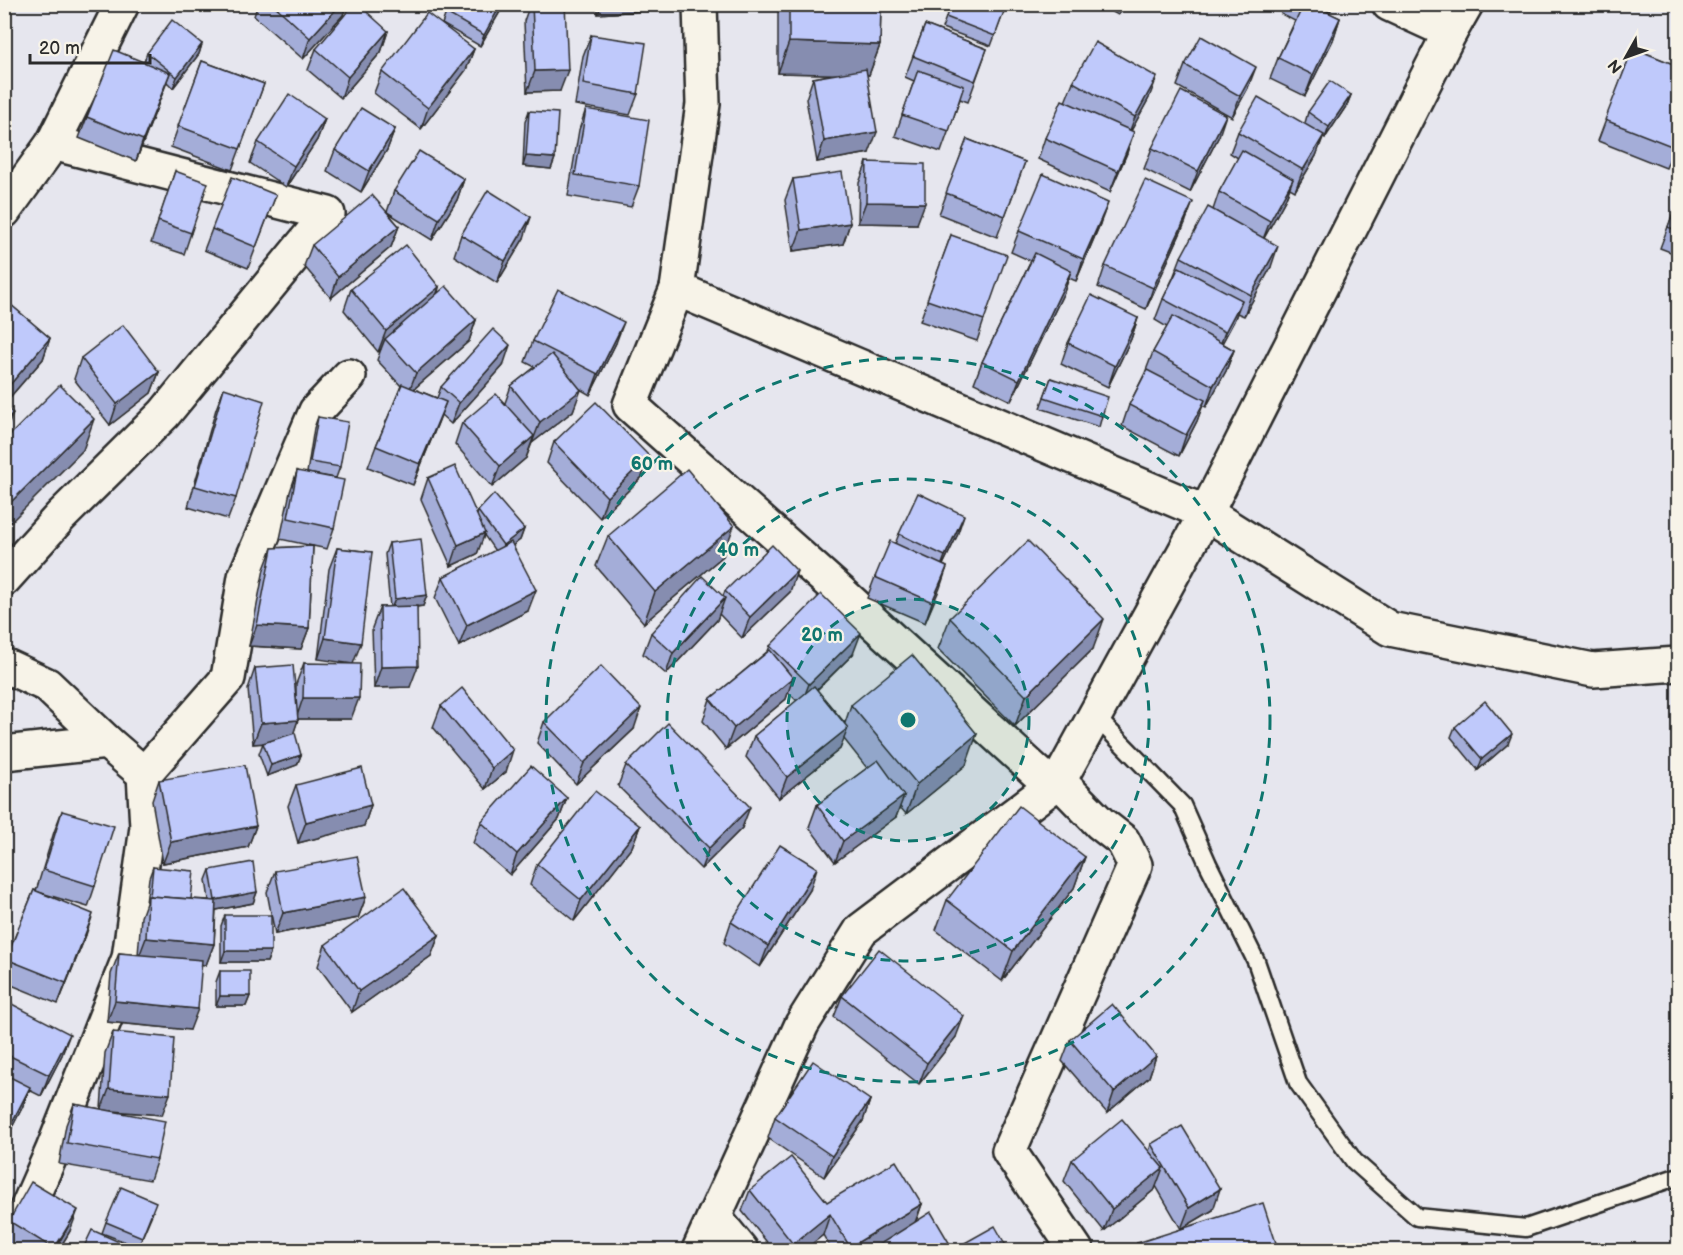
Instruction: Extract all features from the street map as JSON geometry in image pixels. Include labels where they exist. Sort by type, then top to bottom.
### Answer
[{"type":"street","points":[[4,211],[53,143],[122,4]]},
{"type":"street","points":[[700,4],[703,104],[677,289],[630,405],[1123,841],[1135,865],[1009,1151],[1077,1251]]},
{"type":"street","points":[[699,1251],[802,1024],[861,930],[1056,784],[1095,716],[1206,513],[1458,18],[1389,4]]},
{"type":"street","points":[[4,579],[60,518],[164,414],[328,214],[53,143]]},
{"type":"street","points":[[677,289],[1206,513],[1390,629],[1593,670],[1678,664]]},
{"type":"street","points":[[9,1251],[52,1152],[129,958],[147,827],[144,774],[228,678],[245,577],[316,411],[349,376]]},
{"type":"street","points":[[4,665],[47,685],[144,774]]},
{"type":"street","points":[[4,753],[107,742]]},
{"type":"street","points":[[714,1217],[741,1251]]},
{"type":"lane","points":[[1095,716],[1182,805],[1256,961],[1298,1083],[1354,1161],[1417,1217],[1526,1228],[1676,1177]]},
{"type":"building","points":[[273,4],[341,4],[310,38]]},
{"type":"building","points":[[354,4],[358,4],[388,31],[348,77],[316,49]]},
{"type":"building","points":[[451,4],[501,4],[484,35],[446,13]]},
{"type":"building","points":[[532,4],[565,4],[568,70],[535,71]]},
{"type":"building","points":[[789,4],[881,4],[880,45],[789,42]]},
{"type":"building","points":[[951,4],[1003,4],[1006,6],[995,36],[946,17]]},
{"type":"building","points":[[1287,4],[1304,4],[1300,11]]},
{"type":"building","points":[[1304,4],[1311,4],[1340,18],[1313,75],[1278,58]]},
{"type":"building","points":[[1311,4],[1332,4],[1328,12]]},
{"type":"building","points":[[427,13],[474,49],[428,108],[382,72]]},
{"type":"building","points":[[172,20],[202,44],[177,77],[147,53]]},
{"type":"building","points":[[925,25],[987,49],[975,81],[913,56]]},
{"type":"building","points":[[591,35],[646,43],[638,94],[583,84]]},
{"type":"building","points":[[1201,36],[1256,67],[1240,96],[1185,65]]},
{"type":"building","points":[[1095,42],[1157,77],[1135,117],[1073,82]]},
{"type":"building","points":[[1633,48],[1678,66],[1678,135],[1674,147],[1605,120]]},
{"type":"building","points":[[114,50],[170,73],[143,140],[87,117]]},
{"type":"building","points":[[202,61],[264,84],[240,149],[178,126]]},
{"type":"building","points":[[866,69],[877,132],[824,141],[813,78]]},
{"type":"building","points":[[918,70],[964,86],[949,131],[902,115]]},
{"type":"building","points":[[1330,81],[1351,95],[1329,127],[1308,112]]},
{"type":"building","points":[[1181,91],[1226,115],[1198,171],[1152,148]]},
{"type":"building","points":[[289,94],[325,119],[294,166],[258,142]]},
{"type":"building","points":[[1258,97],[1324,135],[1303,170],[1238,132]]},
{"type":"building","points":[[1062,100],[1134,132],[1118,171],[1045,138]]},
{"type":"building","points":[[361,108],[395,129],[369,171],[335,150]]},
{"type":"building","points":[[586,109],[649,120],[639,186],[575,175]]},
{"type":"building","points":[[529,111],[558,113],[555,158],[526,156]]},
{"type":"building","points":[[967,139],[1025,162],[1005,216],[946,193]]},
{"type":"building","points":[[1242,150],[1293,179],[1270,221],[1219,192]]},
{"type":"building","points":[[419,151],[464,179],[439,219],[394,191]]},
{"type":"building","points":[[867,162],[925,164],[925,203],[866,202]]},
{"type":"building","points":[[175,171],[208,183],[191,233],[158,221]]},
{"type":"building","points":[[842,172],[850,223],[801,230],[793,179]]},
{"type":"building","points":[[1043,174],[1108,203],[1083,259],[1019,231]]},
{"type":"building","points":[[232,177],[276,195],[256,247],[212,229]]},
{"type":"building","points":[[1145,180],[1193,202],[1153,288],[1105,266]]},
{"type":"building","points":[[488,190],[531,217],[505,261],[461,235]]},
{"type":"building","points":[[372,195],[399,226],[338,277],[312,245]]},
{"type":"building","points":[[1678,200],[1678,231],[1668,227]]},
{"type":"building","points":[[1208,207],[1278,246],[1251,295],[1181,257]]},
{"type":"building","points":[[951,235],[1007,255],[984,320],[927,300]]},
{"type":"building","points":[[406,245],[439,287],[386,331],[351,289]]},
{"type":"building","points":[[1035,253],[1071,271],[1019,380],[982,362]]},
{"type":"building","points":[[1179,267],[1242,300],[1225,332],[1163,299]]},
{"type":"building","points":[[446,286],[476,320],[416,373],[385,339]]},
{"type":"building","points":[[558,289],[624,322],[598,374],[533,341]]},
{"type":"building","points":[[1091,295],[1138,318],[1115,366],[1068,343]]},
{"type":"building","points":[[4,299],[50,338],[8,387],[4,384]]},
{"type":"building","points":[[1173,316],[1234,350],[1213,386],[1153,352]]},
{"type":"building","points":[[123,325],[159,372],[117,404],[81,358]]},
{"type":"building","points":[[493,329],[510,345],[459,403],[441,387]]},
{"type":"building","points":[[552,354],[581,390],[540,422],[511,386]]},
{"type":"building","points":[[1147,370],[1205,400],[1186,435],[1129,405]]},
{"type":"building","points":[[1051,378],[1108,397],[1102,416],[1044,397]]},
{"type":"building","points":[[402,384],[446,402],[420,464],[376,446]]},
{"type":"building","points":[[60,385],[94,419],[4,509],[4,441]]},
{"type":"building","points":[[224,388],[264,401],[236,498],[195,486]]},
{"type":"building","points":[[496,394],[534,436],[500,466],[462,423]]},
{"type":"building","points":[[596,402],[649,456],[607,497],[554,442]]},
{"type":"building","points":[[4,405],[13,413],[4,422]]},
{"type":"building","points":[[318,417],[348,422],[340,467],[310,462]]},
{"type":"building","points":[[455,466],[485,533],[458,545],[428,478]]},
{"type":"building","points":[[687,469],[734,526],[655,592],[608,536]]},
{"type":"building","points":[[297,471],[344,480],[334,528],[288,518]]},
{"type":"building","points":[[918,493],[964,515],[945,556],[899,534]]},
{"type":"building","points":[[494,494],[524,529],[503,545],[478,511]]},
{"type":"building","points":[[421,539],[427,595],[395,599],[389,543]]},
{"type":"building","points":[[890,541],[947,567],[932,602],[875,577]]},
{"type":"building","points":[[1028,541],[1104,619],[1026,696],[950,618]]},
{"type":"building","points":[[511,542],[536,590],[467,625],[443,577]]},
{"type":"building","points":[[772,545],[797,571],[750,617],[725,591]]},
{"type":"building","points":[[313,546],[309,628],[257,625],[272,548]]},
{"type":"building","points":[[337,548],[372,552],[361,643],[325,638]]},
{"type":"building","points":[[702,576],[725,598],[673,653],[651,633]]},
{"type":"building","points":[[821,594],[861,633],[809,684],[770,646]]},
{"type":"building","points":[[417,606],[418,666],[381,667],[380,607]]},
{"type":"building","points":[[770,650],[793,678],[734,728],[710,699]]},
{"type":"building","points":[[912,655],[977,734],[917,784],[851,705]]},
{"type":"building","points":[[304,663],[360,664],[359,698],[303,698]]},
{"type":"building","points":[[293,665],[298,720],[261,723],[255,668]]},
{"type":"building","points":[[601,666],[641,708],[584,763],[544,722]]},
{"type":"building","points":[[814,686],[848,728],[787,777],[754,736]]},
{"type":"building","points":[[462,688],[513,750],[492,768],[441,706]]},
{"type":"building","points":[[1485,701],[1512,734],[1482,759],[1455,727]]},
{"type":"building","points":[[668,723],[750,807],[709,848],[626,765]]},
{"type":"building","points":[[295,733],[301,755],[271,765],[263,743]]},
{"type":"building","points":[[878,760],[904,796],[843,841],[817,805]]},
{"type":"building","points":[[245,765],[256,826],[171,842],[159,780]]},
{"type":"building","points":[[531,766],[567,798],[517,854],[481,822]]},
{"type":"building","points":[[362,768],[371,805],[306,822],[296,785]]},
{"type":"building","points":[[595,791],[640,826],[581,900],[537,864]]},
{"type":"building","points":[[1019,806],[1085,857],[1013,951],[947,900]]},
{"type":"building","points":[[62,811],[114,826],[95,886],[44,870]]},
{"type":"building","points":[[780,845],[817,868],[768,946],[731,922]]},
{"type":"building","points":[[357,856],[366,897],[283,913],[275,871]]},
{"type":"building","points":[[253,862],[257,892],[215,900],[210,870]]},
{"type":"building","points":[[153,867],[194,871],[191,899],[150,896]]},
{"type":"building","points":[[404,888],[439,935],[359,991],[325,945]]},
{"type":"building","points":[[34,890],[93,914],[66,983],[6,959]]},
{"type":"building","points":[[148,896],[216,901],[214,944],[146,938]]},
{"type":"building","points":[[225,915],[271,915],[271,951],[225,951]]},
{"type":"building","points":[[879,949],[964,1016],[927,1063],[842,996]]},
{"type":"building","points":[[119,953],[202,960],[198,1009],[115,1001]]},
{"type":"building","points":[[220,971],[250,971],[250,996],[220,996]]},
{"type":"building","points":[[4,1000],[70,1034],[49,1075],[4,1053]]},
{"type":"building","points":[[1112,1004],[1156,1056],[1114,1092],[1070,1040]]},
{"type":"building","points":[[113,1032],[174,1038],[170,1094],[109,1089]]},
{"type":"building","points":[[813,1061],[870,1100],[832,1156],[775,1117]]},
{"type":"building","points":[[4,1074],[30,1087],[8,1130],[4,1128]]},
{"type":"building","points":[[74,1104],[165,1121],[157,1159],[67,1143]]},
{"type":"building","points":[[1122,1119],[1163,1168],[1112,1209],[1072,1160]]},
{"type":"building","points":[[1182,1126],[1220,1189],[1189,1208],[1151,1144]]},
{"type":"building","points":[[791,1157],[827,1202],[896,1161],[922,1204],[850,1247],[830,1214],[793,1244],[750,1190]]},
{"type":"building","points":[[4,1159],[9,1161],[4,1169]]},
{"type":"building","points":[[31,1182],[78,1210],[54,1249],[9,1221]]},
{"type":"building","points":[[121,1187],[156,1202],[142,1237],[106,1222]]},
{"type":"building","points":[[1263,1203],[1277,1246],[1261,1251],[1139,1251],[1137,1243]]},
{"type":"building","points":[[931,1212],[954,1251],[869,1251]]},
{"type":"building","points":[[995,1226],[1009,1251],[954,1251],[954,1249]]},
{"type":"building","points":[[92,1230],[135,1249],[135,1251],[82,1251]]}]
